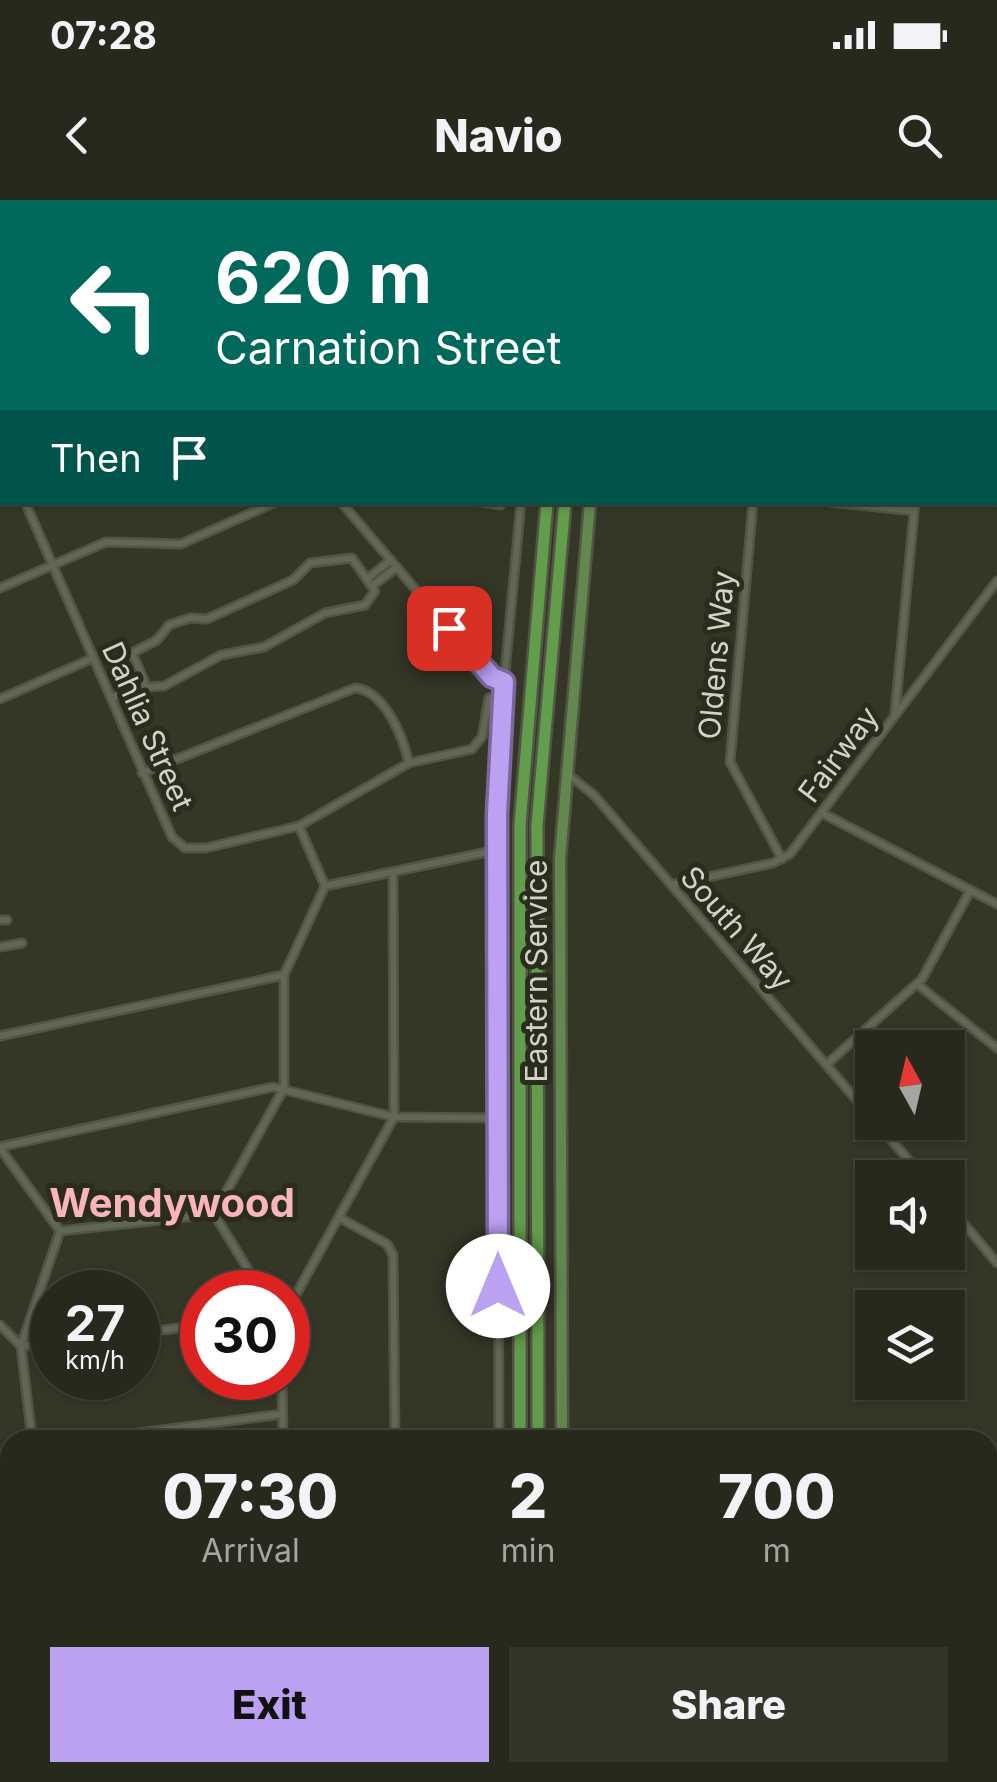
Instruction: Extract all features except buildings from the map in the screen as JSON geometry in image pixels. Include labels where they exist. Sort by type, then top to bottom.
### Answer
[{"type":"highway","points":[[520,1430],[520,826],[547,505]]},
{"type":"highway","points":[[538,1430],[537,825],[565,505]]},
{"type":"main road","name":"Eastern Service","points":[[562,1430],[560,899],[564,772],[590,505]]},
{"type":"street","name":"Dahlia Street","points":[[26,505],[172,837],[185,848],[206,848],[299,826],[409,763],[475,747],[482,737],[489,698]]},
{"type":"street","points":[[0,588],[108,542],[181,544],[269,505]]},
{"type":"street","points":[[343,505],[492,677],[504,682]]},
{"type":"street","points":[[499,1430],[496,850],[504,682],[521,505]]},
{"type":"street","name":"Oldens Way","points":[[752,505],[730,757],[736,777],[782,859]]},
{"type":"street","points":[[880,505],[914,507],[895,715]]},
{"type":"street","points":[[352,558],[370,582],[374,597],[360,608],[326,613],[280,640],[218,656],[156,689],[145,684],[132,653],[158,639],[169,625],[190,618],[207,620],[293,580],[318,560],[352,558]]},
{"type":"street","points":[[370,582],[394,564]]},
{"type":"street","name":"Fairway","points":[[782,859],[822,813],[997,581]]},
{"type":"street","points":[[987,594],[997,604]]},
{"type":"street","points":[[0,699],[93,658]]},
{"type":"street","points":[[111,698],[145,684]]},
{"type":"street","points":[[142,772],[354,688],[370,692],[387,714],[409,763]]},
{"type":"street","name":"South Way","points":[[564,772],[586,786],[855,1098]]},
{"type":"street","points":[[822,813],[997,904]]},
{"type":"street","points":[[214,1214],[284,1088],[284,975],[325,886],[299,826]]},
{"type":"street","points":[[325,886],[496,850]]},
{"type":"street","points":[[671,886],[782,859]]},
{"type":"street","points":[[310,1270],[394,1117],[393,872]]},
{"type":"street","points":[[826,1064],[918,984],[970,890]]},
{"type":"street","points":[[0,947],[22,943]]},
{"type":"street","points":[[0,1036],[284,975]]},
{"type":"street","points":[[918,984],[997,1048]]},
{"type":"street","points":[[60,1230],[0,1147],[260,1089],[284,1088],[394,1117],[497,1118]]},
{"type":"street","name":"South Way","points":[[891,1140],[908,1160]]},
{"type":"street","points":[[60,1230],[214,1214]]},
{"type":"street","points":[[214,1214],[248,1270]]},
{"type":"street","points":[[340,1218],[388,1244],[393,1255],[395,1430]]},
{"type":"street","points":[[965,1226],[997,1263]]},
{"type":"street","points":[[31,1430],[21,1346],[60,1230]]},
{"type":"street","points":[[0,1325],[21,1346]]},
{"type":"street","points":[[21,1346],[30,1345]]},
{"type":"street","points":[[282,1400],[283,1430]]},
{"type":"street","points":[[161,1430],[282,1414]]},
{"type":"district","name":"Wendywood","points":[[172,1202]]},
{"type":"route","points":[[449,628],[494,679],[504,682],[497,814],[498,1286]]}]
